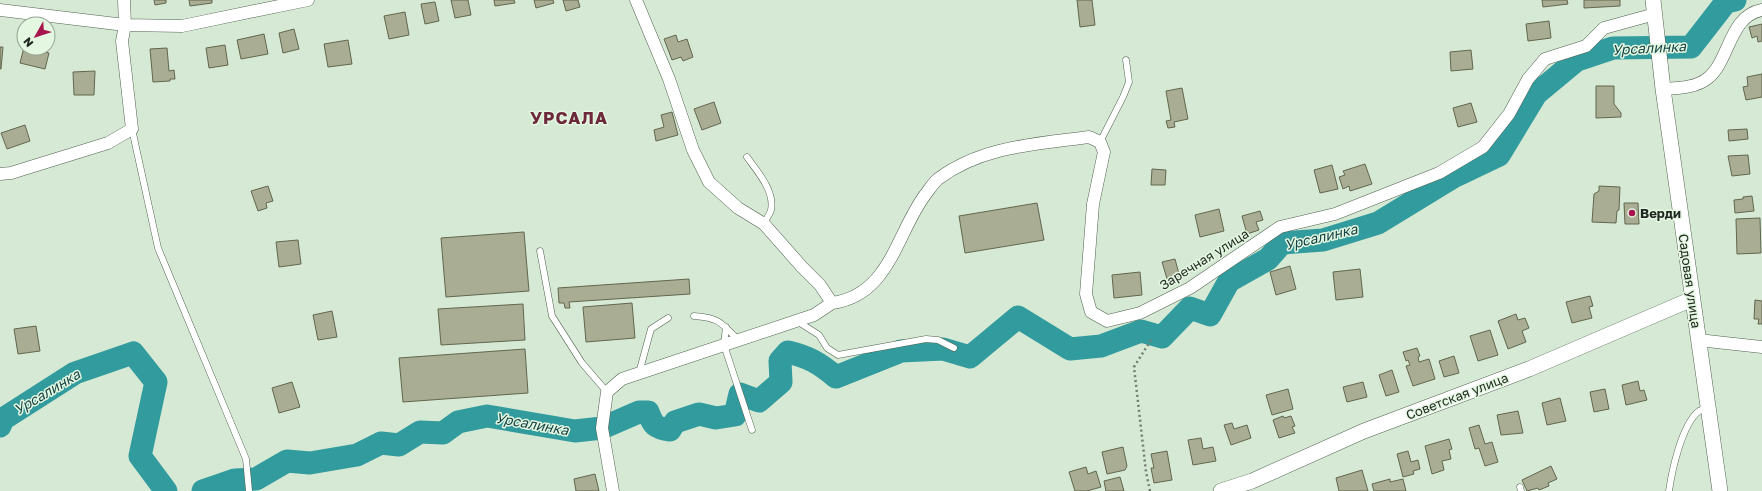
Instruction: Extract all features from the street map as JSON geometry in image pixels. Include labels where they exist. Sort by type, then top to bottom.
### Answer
[{"type":"street","points":[[0,174],[11,173],[108,143],[132,130],[122,41],[125,26],[124,0]]},
{"type":"street","points":[[0,10],[125,26],[182,26],[308,0]]},
{"type":"street","points":[[636,0],[669,79],[693,150],[709,182],[738,208],[764,224],[820,285],[832,303]]},
{"type":"street","name":"Садовая улица","points":[[1654,7],[1663,89],[1720,491]]},
{"type":"street","name":"Заречная улица","points":[[1100,142],[1104,152],[1093,204],[1086,294],[1091,312],[1107,321],[1140,313],[1190,288],[1280,227],[1334,214],[1439,173],[1483,147],[1509,114],[1528,79],[1545,59],[1586,46],[1604,28],[1654,7]]},
{"type":"street","points":[[1663,89],[1688,87],[1707,79],[1719,67],[1734,31],[1746,18],[1762,10]]},
{"type":"street","points":[[613,491],[608,472],[602,428],[607,392],[622,379],[814,316],[832,303],[843,302],[864,292],[882,273],[920,202],[937,180],[973,159],[1008,148],[1089,137],[1100,142]]},
{"type":"street","name":"Советская улица","points":[[1221,491],[1252,481],[1364,431],[1529,369],[1692,299]]},
{"type":"street","points":[[1698,340],[1762,347]]},
{"type":"lane","points":[[1100,142],[1129,82],[1126,60]]},
{"type":"lane","points":[[132,130],[158,248],[246,459],[249,491]]},
{"type":"lane","points":[[747,157],[761,176],[771,197],[771,210],[764,224]]},
{"type":"lane","points":[[540,251],[552,316],[582,363],[607,392]]},
{"type":"lane","points":[[694,316],[708,317],[720,321],[738,340]]},
{"type":"lane","points":[[639,373],[651,329],[668,318]]},
{"type":"lane","points":[[796,321],[819,335],[827,348],[838,355],[926,339],[938,340],[954,348]]},
{"type":"lane","points":[[726,327],[724,345],[752,430]]},
{"type":"lane","points":[[1669,491],[1678,451],[1688,426],[1699,411],[1709,406]]},
{"type":"path","points":[[1150,491],[1146,472],[1134,367],[1152,340]]},
{"type":"building","points":[[154,0],[166,0],[166,3],[155,5]]},
{"type":"building","points":[[189,0],[212,0],[212,3],[190,6]]},
{"type":"building","points":[[451,0],[468,0],[471,15],[455,18]]},
{"type":"building","points":[[494,0],[514,0],[515,3],[495,6]]},
{"type":"building","points":[[534,0],[553,0],[554,3],[536,8]]},
{"type":"building","points":[[563,0],[578,0],[580,7],[566,11]]},
{"type":"building","points":[[1077,0],[1092,0],[1095,25],[1080,27]]},
{"type":"building","points":[[1542,0],[1567,0],[1568,4],[1543,7]]},
{"type":"building","points":[[1584,0],[1620,0],[1620,6],[1584,8]]},
{"type":"building","points":[[435,2],[439,21],[425,24],[421,4]]},
{"type":"building","points":[[405,12],[409,35],[389,39],[384,16]]},
{"type":"building","points":[[1549,21],[1551,38],[1528,41],[1526,24]]},
{"type":"building","points":[[1762,24],[1762,41],[1758,42],[1757,36],[1752,38],[1749,27]]},
{"type":"building","points":[[294,29],[299,49],[283,53],[279,33]]},
{"type":"building","points":[[264,34],[268,54],[241,59],[237,40]]},
{"type":"building","points":[[676,35],[678,42],[687,39],[693,57],[683,61],[681,57],[672,60],[664,39]]},
{"type":"building","points":[[348,40],[352,64],[328,67],[324,44]]},
{"type":"building","points":[[225,45],[228,65],[209,68],[206,48]]},
{"type":"building","points":[[0,47],[3,47],[1,69],[0,69]]},
{"type":"building","points":[[167,48],[169,71],[174,70],[175,79],[170,79],[170,81],[153,82],[150,49]]},
{"type":"building","points":[[1471,50],[1473,69],[1451,71],[1450,52]]},
{"type":"building","points":[[22,56],[48,56],[45,69],[20,63]]},
{"type":"building","points":[[95,71],[94,95],[74,95],[73,72]]},
{"type":"building","points":[[1762,74],[1762,97],[1746,100],[1743,87],[1748,86],[1747,77]]},
{"type":"building","points":[[1596,86],[1614,86],[1614,104],[1621,113],[1621,117],[1596,118]]},
{"type":"building","points":[[1182,88],[1188,119],[1174,122],[1175,127],[1168,128],[1166,121],[1171,120],[1166,91]]},
{"type":"building","points":[[714,102],[721,123],[702,130],[694,109]]},
{"type":"building","points":[[1471,103],[1477,122],[1458,127],[1453,108]]},
{"type":"building","points":[[672,112],[678,135],[656,141],[654,130],[664,127],[661,115]]},
{"type":"building","points":[[25,125],[30,141],[7,149],[1,133]]},
{"type":"building","points":[[1747,129],[1748,139],[1729,141],[1728,130]]},
{"type":"building","points":[[1748,155],[1750,174],[1732,176],[1728,156]]},
{"type":"building","points":[[1365,164],[1372,184],[1350,191],[1349,186],[1343,189],[1339,177],[1345,175],[1343,171]]},
{"type":"building","points":[[1332,165],[1338,189],[1320,193],[1314,170]]},
{"type":"building","points":[[1152,169],[1166,170],[1165,185],[1151,185]]},
{"type":"building","points":[[268,186],[273,201],[266,203],[267,208],[258,211],[251,191]]},
{"type":"building","points":[[1599,186],[1620,187],[1619,210],[1617,211],[1616,223],[1592,222],[1594,194],[1599,191]]},
{"type":"building","points":[[1752,196],[1754,211],[1735,213],[1734,200]]},
{"type":"building","points":[[1037,203],[1044,240],[965,253],[959,216]]},
{"type":"building","name":"Верди","points":[[1624,203],[1638,203],[1639,224],[1625,224]]},
{"type":"building","points":[[1219,209],[1224,231],[1200,237],[1195,215]]},
{"type":"building","points":[[1260,211],[1263,220],[1256,222],[1259,230],[1247,234],[1242,216]]},
{"type":"building","points":[[1760,218],[1761,253],[1737,254],[1736,219]]},
{"type":"building","points":[[524,232],[529,291],[446,297],[441,238]]},
{"type":"building","points":[[298,240],[301,264],[279,267],[276,242]]},
{"type":"building","points":[[1175,259],[1180,278],[1168,282],[1162,262]]},
{"type":"building","points":[[1290,266],[1296,289],[1276,295],[1270,272]]},
{"type":"building","points":[[1360,269],[1363,297],[1336,300],[1333,272]]},
{"type":"building","points":[[1140,272],[1142,295],[1114,298],[1112,275]]},
{"type":"building","points":[[689,279],[690,294],[569,302],[570,308],[565,308],[564,303],[559,303],[558,288]]},
{"type":"building","points":[[1590,296],[1593,306],[1589,307],[1592,318],[1572,323],[1566,302]]},
{"type":"building","points":[[1755,300],[1762,301],[1762,324],[1758,324],[1759,319],[1754,319]]},
{"type":"building","points":[[632,303],[635,338],[586,342],[583,307]]},
{"type":"building","points":[[523,304],[525,340],[441,345],[438,309]]},
{"type":"building","points":[[332,311],[337,337],[318,340],[313,315]]},
{"type":"building","points":[[1516,314],[1518,320],[1525,318],[1529,328],[1522,331],[1526,342],[1508,349],[1498,321]]},
{"type":"building","points":[[36,326],[40,351],[18,354],[14,329]]},
{"type":"building","points":[[1490,330],[1498,355],[1478,361],[1470,336]]},
{"type":"building","points":[[1417,348],[1420,356],[1418,357],[1419,362],[1429,359],[1435,379],[1413,386],[1406,366],[1410,365],[1408,360],[1406,361],[1403,352]]},
{"type":"building","points":[[525,349],[528,393],[403,402],[399,358]]},
{"type":"building","points":[[1454,356],[1459,373],[1444,377],[1439,361]]},
{"type":"building","points":[[1392,370],[1399,392],[1386,396],[1379,375]]},
{"type":"building","points":[[1638,381],[1640,391],[1644,390],[1647,400],[1626,405],[1622,385]]},
{"type":"building","points":[[292,382],[300,407],[279,413],[272,388]]},
{"type":"building","points":[[1363,382],[1367,397],[1347,402],[1343,387]]},
{"type":"building","points":[[1288,389],[1293,409],[1272,415],[1266,395]]},
{"type":"building","points":[[1605,389],[1609,409],[1594,412],[1590,392]]},
{"type":"building","points":[[1560,398],[1566,421],[1547,425],[1542,403]]},
{"type":"building","points":[[1518,411],[1523,433],[1501,435],[1497,415]]},
{"type":"building","points":[[1283,416],[1284,418],[1291,416],[1295,426],[1292,427],[1295,433],[1279,438],[1273,420]]},
{"type":"building","points":[[1232,423],[1234,429],[1247,425],[1251,438],[1231,445],[1224,425]]},
{"type":"building","points":[[1479,425],[1485,444],[1492,442],[1498,462],[1485,466],[1479,448],[1475,449],[1469,428]]},
{"type":"building","points":[[1201,438],[1203,449],[1213,447],[1216,461],[1193,465],[1188,440]]},
{"type":"building","points":[[1449,439],[1452,449],[1449,450],[1451,459],[1442,461],[1444,470],[1432,474],[1425,446]]},
{"type":"building","points":[[1123,447],[1127,466],[1125,470],[1107,474],[1102,452]]},
{"type":"building","points":[[1167,451],[1172,480],[1154,483],[1151,468],[1154,468],[1151,454]]},
{"type":"building","points":[[1408,451],[1411,462],[1418,460],[1420,469],[1413,471],[1414,474],[1403,477],[1397,454]]},
{"type":"building","points":[[1551,466],[1557,479],[1548,483],[1549,486],[1539,490],[1538,488],[1527,491],[1522,480]]},
{"type":"building","points":[[1086,467],[1088,474],[1096,471],[1101,487],[1087,491],[1075,491],[1069,472]]},
{"type":"building","points":[[1362,470],[1368,491],[1339,491],[1336,478]]},
{"type":"building","points":[[595,474],[599,491],[576,491],[574,479]]},
{"type":"building","points":[[1120,477],[1124,491],[1106,491],[1104,481]]},
{"type":"building","points":[[1390,479],[1390,482],[1403,479],[1406,491],[1374,491],[1372,484]]},
{"type":"waterway","name":"Урсалинка","points":[[203,491],[235,480],[256,479],[287,461],[310,463],[357,455],[381,443],[399,445],[420,432],[443,433],[458,422],[487,416],[575,431],[602,428],[639,412],[648,412],[655,425],[670,430],[675,422],[699,414],[716,418],[735,415],[740,394],[759,401],[781,382],[780,361],[788,352],[814,361],[836,377],[901,351],[943,349],[970,357],[1018,317],[1070,349],[1101,346],[1141,331],[1162,337],[1190,308],[1210,315],[1229,281],[1268,259],[1282,243],[1323,240],[1378,223],[1455,176],[1499,155],[1536,94],[1577,60],[1613,48],[1691,47],[1726,2],[1735,0]]},
{"type":"waterway","name":"Урсалинка","points":[[0,426],[3,419],[75,373],[133,353],[156,382],[140,456],[166,491]]},
{"type":"place","name":"Верди","points":[[1632,213]]},
{"type":"district","name":"УРСАЛА","points":[[569,118]]}]
